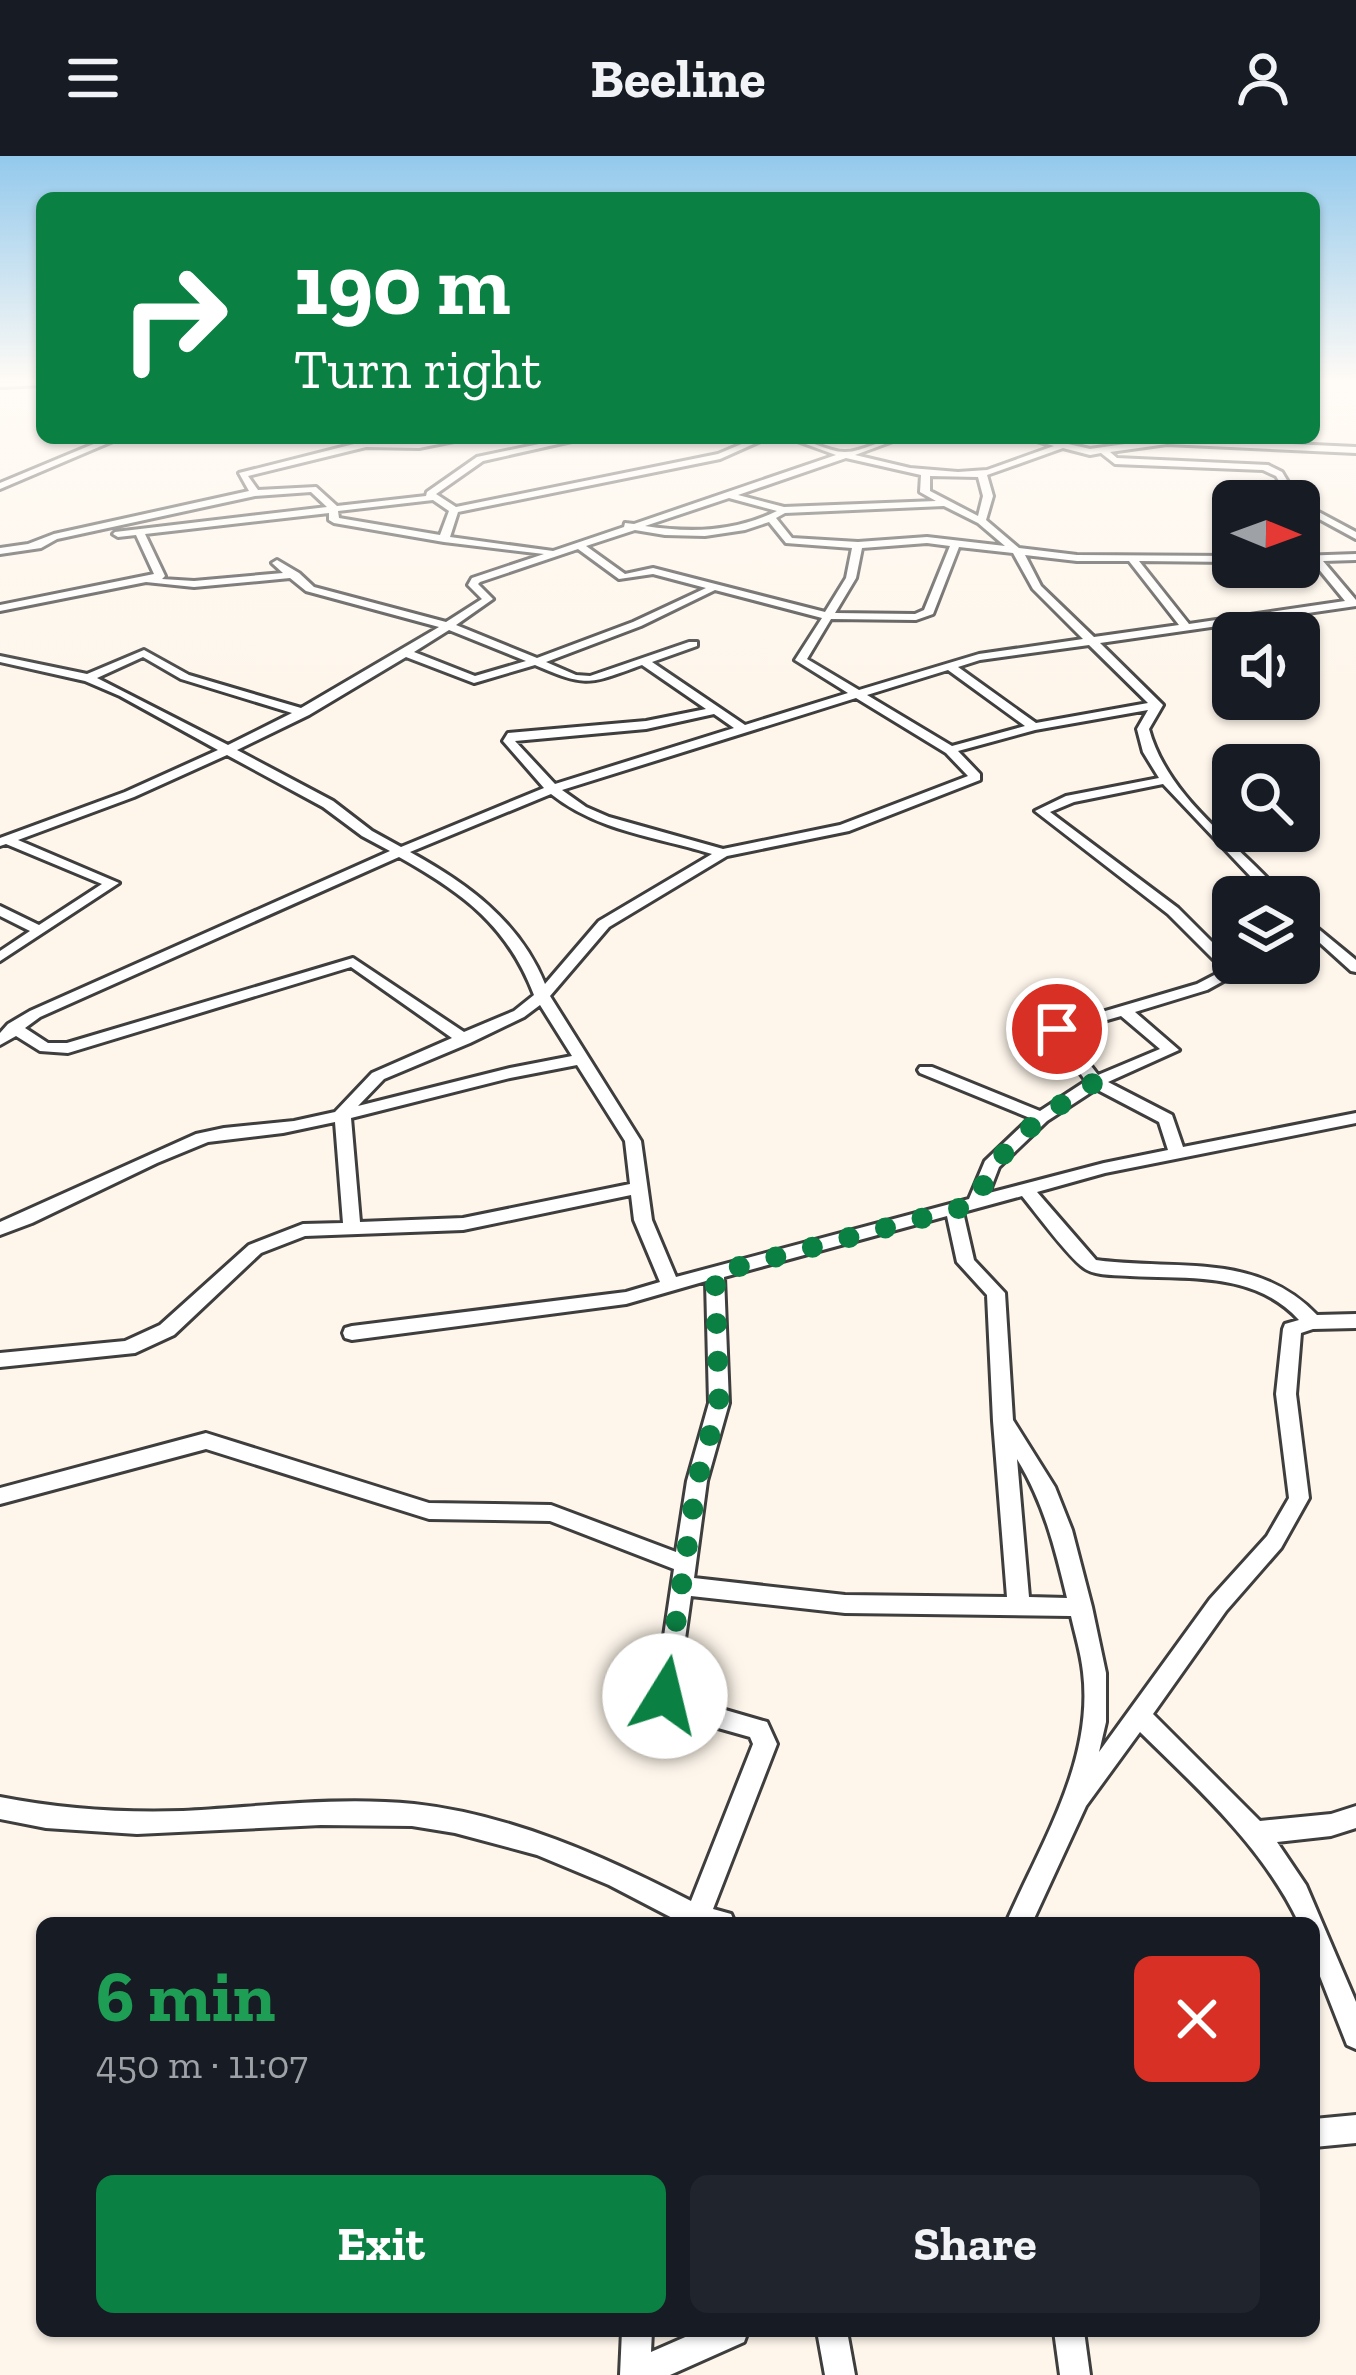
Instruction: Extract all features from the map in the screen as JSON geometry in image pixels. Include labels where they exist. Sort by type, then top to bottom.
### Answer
[{"type":"street","points":[[248,484],[255,493]]},
{"type":"street","points":[[430,498],[440,484]]},
{"type":"street","points":[[0,551],[430,498],[454,510],[584,484]]},
{"type":"street","points":[[3,841],[229,754],[305,713],[488,599],[473,585],[476,580],[759,484]]},
{"type":"street","points":[[925,484],[925,492],[981,521],[1010,547],[1037,587],[1157,705]]},
{"type":"street","points":[[981,521],[988,496],[985,484]]},
{"type":"street","points":[[30,547],[54,537],[255,493],[317,490],[333,508],[332,519],[338,521],[552,551]]},
{"type":"street","points":[[726,494],[784,510],[944,503]]},
{"type":"street","points":[[444,539],[454,510]]},
{"type":"street","points":[[628,525],[672,535],[771,518],[784,510]]},
{"type":"street","points":[[1320,515],[1356,536]]},
{"type":"street","points":[[771,518],[789,541],[956,542],[1077,559],[1212,559]]},
{"type":"street","points":[[0,608],[161,574],[139,531]]},
{"type":"street","points":[[577,544],[623,577],[653,572],[829,616],[924,616],[956,542]]},
{"type":"street","points":[[352,1226],[342,1113],[364,1084],[465,1040],[542,996],[604,924],[723,853],[844,829],[976,777],[950,750],[801,660],[851,578],[858,545]]},
{"type":"street","points":[[1320,559],[1356,557]]},
{"type":"street","points":[[1132,559],[1188,629]]},
{"type":"street","points":[[277,562],[310,589],[482,637],[583,680],[693,644]]},
{"type":"street","points":[[1320,564],[1354,603]]},
{"type":"street","points":[[141,580],[194,584],[295,575]]},
{"type":"street","points":[[405,653],[474,680],[637,624],[711,589]]},
{"type":"street","points":[[7,1033],[151,962],[547,790],[950,665],[1038,646],[1090,643],[1354,603]]},
{"type":"street","points":[[88,678],[143,652],[184,677],[305,713]]},
{"type":"street","points":[[0,659],[88,678],[333,806],[369,835],[464,888],[507,927],[534,970],[542,996],[633,1141],[648,1239],[670,1285]]},
{"type":"street","points":[[646,663],[744,729]]},
{"type":"street","points":[[950,665],[1034,728]]},
{"type":"street","points":[[950,750],[1034,728],[1157,705]]},
{"type":"street","points":[[1157,705],[1144,734],[1166,780],[1258,876]]},
{"type":"street","points":[[716,710],[646,725],[512,736],[508,741],[547,790],[604,824],[723,853]]},
{"type":"street","points":[[1166,780],[1071,799],[1041,812],[1212,943]]},
{"type":"street","points":[[0,957],[111,887],[112,880],[3,841]]},
{"type":"street","points":[[0,910],[39,930]]},
{"type":"street","points":[[1320,937],[1356,968]]},
{"type":"street","points":[[7,1033],[45,1048],[68,1048],[353,962],[465,1040]]},
{"type":"street","points":[[1176,1150],[1166,1119],[1095,1082],[1056,1030],[1212,978]]},
{"type":"street","points":[[1019,1607],[998,1394],[1000,1308],[989,1283],[966,1262],[965,1207],[992,1165],[1041,1117],[1095,1082],[1171,1050],[1124,1010]]},
{"type":"street","points":[[0,1229],[53,1210],[165,1151],[210,1135],[292,1126],[500,1072],[583,1060]]},
{"type":"street","points":[[926,1070],[1041,1117]]},
{"type":"street","points":[[352,1333],[626,1298],[1176,1150],[1356,1118]]},
{"type":"street","points":[[0,1360],[128,1348],[167,1330],[234,1266],[274,1238],[352,1226],[463,1224],[639,1188]]},
{"type":"street","points":[[1026,1190],[1091,1265],[1177,1268],[1260,1284],[1299,1303],[1312,1322]]},
{"type":"street","points":[[705,1917],[765,1737],[759,1729],[665,1703],[697,1481],[719,1403],[715,1273]]},
{"type":"street","points":[[1022,1917],[1074,1806],[1218,1605],[1274,1542],[1299,1498],[1286,1361],[1292,1329],[1312,1322],[1356,1322]]},
{"type":"street","points":[[1003,1421],[1045,1487],[1081,1607],[1097,1693],[1074,1806]]},
{"type":"street","points":[[0,1496],[206,1442],[429,1511],[551,1513],[684,1575],[845,1604],[1081,1607]]},
{"type":"street","points":[[1139,1715],[1252,1833],[1282,1870],[1308,1917]]},
{"type":"street","points":[[0,1808],[51,1818],[183,1824],[367,1813],[441,1817],[487,1825],[573,1855],[696,1917]]},
{"type":"street","points":[[1252,1833],[1356,1817]]},
{"type":"street","points":[[1320,1943],[1356,2036]]},
{"type":"street","points":[[1320,2132],[1356,2129]]},
{"type":"street","points":[[637,2337],[635,2375],[720,2337]]},
{"type":"street","points":[[833,2337],[840,2375]]},
{"type":"street","points":[[1070,2337],[1075,2375]]},
{"type":"route","points":[[665,1696],[697,1481],[719,1403],[715,1273],[976,1204],[992,1165],[1041,1117],[1095,1082],[1057,1029]]}]
